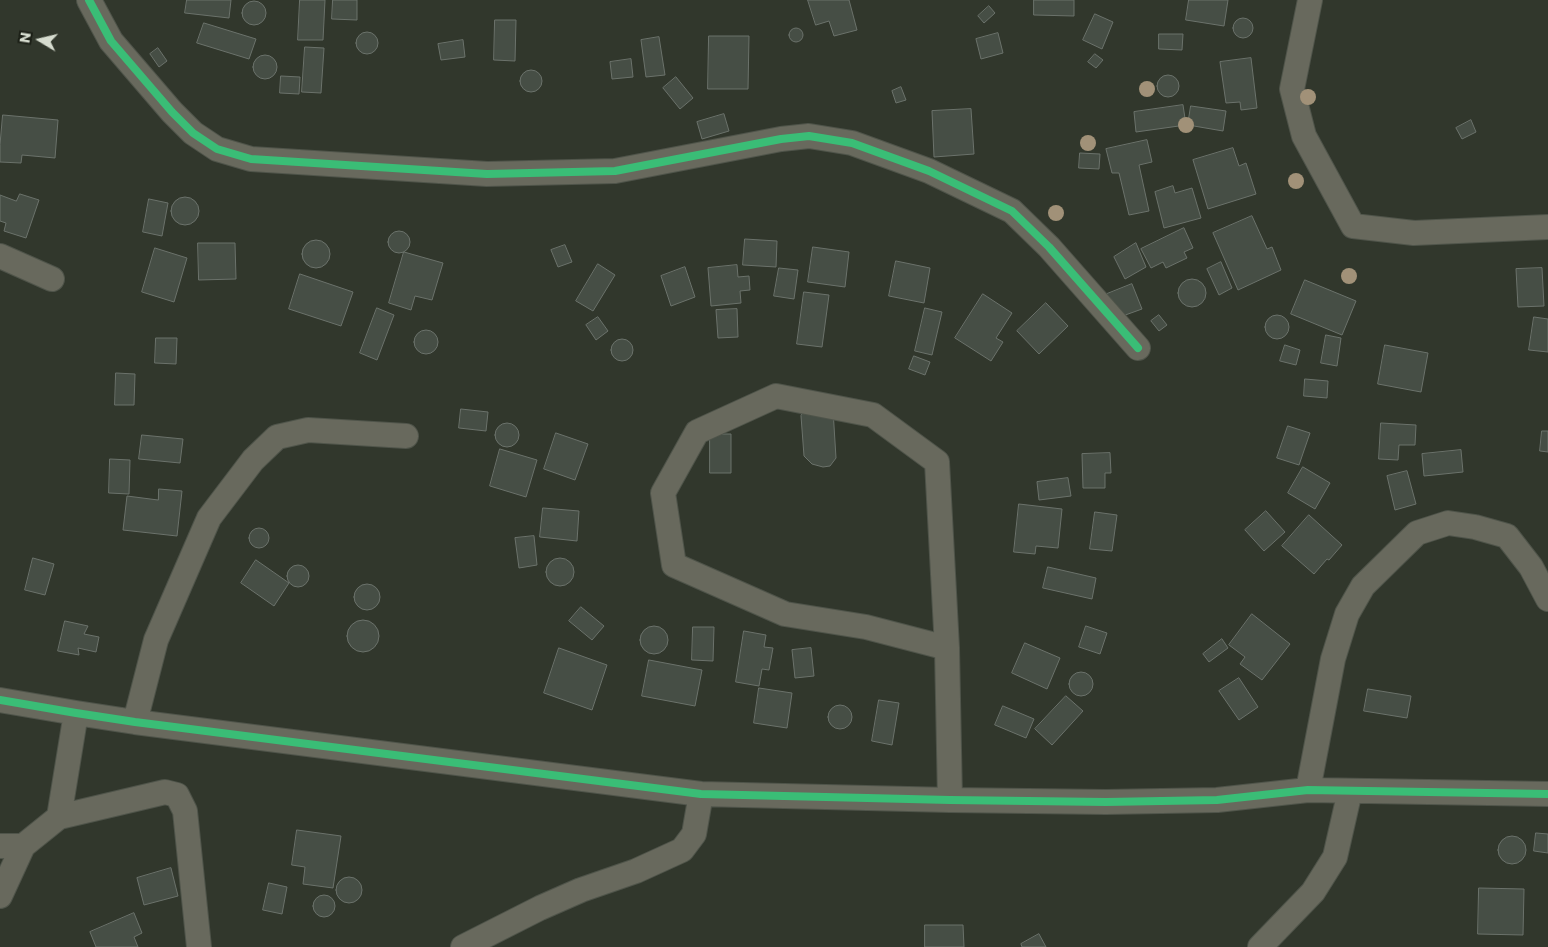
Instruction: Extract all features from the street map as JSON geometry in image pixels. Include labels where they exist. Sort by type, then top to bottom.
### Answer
[{"type":"street","points":[[89,0],[111,41],[172,112],[193,133],[217,149],[251,159],[487,174],[615,171],[781,139],[809,136],[852,143],[929,170],[1012,211],[1049,247],[1138,348]]},
{"type":"street","points":[[1310,0],[1292,89],[1304,136],[1353,226],[1414,233],[1548,227]]},
{"type":"street","points":[[0,256],[52,279]]},
{"type":"street","points":[[947,648],[866,627],[785,614],[674,566],[663,493],[697,432],[776,396],[874,415],[937,462],[947,648],[950,800]]},
{"type":"street","points":[[135,722],[156,640],[209,518],[253,460],[277,437],[308,430],[406,436]]},
{"type":"street","points":[[1308,790],[1333,659],[1347,614],[1363,586],[1417,534],[1448,522],[1507,536],[1531,567],[1548,599]]},
{"type":"street","points":[[0,700],[135,722],[701,794],[1106,802],[1217,800],[1308,790],[1548,794]]},
{"type":"street","points":[[59,817],[76,713]]},
{"type":"street","points":[[1260,947],[1313,892],[1336,857],[1350,791]]},
{"type":"street","points":[[0,896],[23,846],[59,817],[165,792],[178,795],[185,811],[199,947]]},
{"type":"street","points":[[463,947],[540,908],[581,890],[636,871],[682,850],[694,834],[701,794]]},
{"type":"street","points":[[0,846],[23,846]]},
{"type":"building","points":[[187,0],[231,0],[229,18],[185,13]]},
{"type":"building","points":[[300,0],[325,0],[323,40],[298,40]]},
{"type":"building","points":[[333,0],[357,0],[357,20],[332,19]]},
{"type":"building","points":[[808,0],[849,0],[857,30],[834,36],[829,21],[816,25]]},
{"type":"building","points":[[1034,0],[1074,0],[1074,16],[1034,15]]},
{"type":"building","points":[[1189,0],[1228,0],[1224,26],[1186,20]]},
{"type":"building","points":[[254,1],[263,4],[266,13],[263,22],[254,25],[245,22],[242,13],[245,4]]},
{"type":"building","points":[[989,6],[995,13],[984,23],[978,16]]},
{"type":"building","points":[[1095,14],[1113,22],[1102,49],[1083,40]]},
{"type":"building","points":[[1243,18],[1250,21],[1253,28],[1250,35],[1243,38],[1236,35],[1233,28],[1236,21]]},
{"type":"building","points":[[495,20],[516,20],[515,61],[494,60]]},
{"type":"building","points":[[204,23],[256,39],[249,59],[197,43]]},
{"type":"building","points":[[796,28],[801,30],[803,35],[801,40],[796,42],[791,40],[789,35],[791,30]]},
{"type":"building","points":[[367,32],[375,35],[378,43],[375,51],[367,54],[359,51],[356,43],[359,35]]},
{"type":"building","points":[[998,33],[1003,53],[981,59],[976,39]]},
{"type":"building","points":[[1159,34],[1183,34],[1182,50],[1159,49]]},
{"type":"building","points":[[709,36],[749,36],[748,89],[708,89]]},
{"type":"building","points":[[659,37],[665,75],[646,77],[641,40]]},
{"type":"building","points":[[463,40],[465,57],[441,60],[438,44]]},
{"type":"building","points":[[305,47],[324,48],[321,93],[302,92]]},
{"type":"building","points":[[158,48],[167,61],[159,67],[150,54]]},
{"type":"building","points":[[1095,54],[1103,60],[1096,68],[1088,62]]},
{"type":"building","points":[[265,55],[273,59],[277,67],[273,75],[265,79],[257,75],[253,67],[257,59]]},
{"type":"building","points":[[1251,58],[1257,108],[1241,110],[1240,102],[1226,103],[1220,62]]},
{"type":"building","points":[[631,59],[633,77],[612,79],[610,62]]},
{"type":"building","points":[[531,70],[539,73],[542,81],[539,89],[531,92],[523,89],[520,81],[523,73]]},
{"type":"building","points":[[1168,75],[1176,78],[1179,86],[1176,94],[1168,97],[1160,94],[1157,86],[1160,78]]},
{"type":"building","points":[[281,76],[300,77],[299,94],[280,93]]},
{"type":"building","points":[[676,77],[693,98],[680,109],[663,88]]},
{"type":"building","points":[[901,87],[906,100],[896,103],[892,91]]},
{"type":"building","points":[[1183,105],[1186,125],[1136,132],[1134,112]]},
{"type":"building","points":[[1191,106],[1226,111],[1223,131],[1188,125]]},
{"type":"building","points":[[971,109],[974,154],[934,157],[932,111]]},
{"type":"building","points":[[724,114],[729,131],[702,139],[697,122]]},
{"type":"building","points":[[3,115],[58,120],[55,158],[22,155],[21,163],[0,162]]},
{"type":"building","points":[[1471,120],[1476,132],[1462,139],[1456,128]]},
{"type":"building","points":[[1147,140],[1152,162],[1139,165],[1149,211],[1129,215],[1119,173],[1112,173],[1106,149]]},
{"type":"building","points":[[1233,148],[1239,166],[1246,163],[1256,194],[1208,209],[1193,160]]},
{"type":"building","points":[[1080,153],[1100,154],[1099,169],[1079,168]]},
{"type":"building","points":[[1173,186],[1175,193],[1192,188],[1201,218],[1164,228],[1155,192]]},
{"type":"building","points":[[20,194],[39,200],[26,238],[4,231],[6,223],[0,221],[0,195],[16,201]]},
{"type":"building","points":[[185,197],[195,201],[199,211],[195,221],[185,225],[175,221],[171,211],[175,201]]},
{"type":"building","points":[[149,199],[168,203],[162,236],[143,232]]},
{"type":"building","points":[[1252,216],[1267,249],[1272,247],[1281,270],[1238,290],[1213,233]]},
{"type":"building","points":[[1184,228],[1193,248],[1184,252],[1187,258],[1166,268],[1163,262],[1151,268],[1141,249]]},
{"type":"building","points":[[399,231],[407,234],[410,242],[407,250],[399,253],[391,250],[388,242],[391,234]]},
{"type":"building","points":[[745,239],[777,241],[776,267],[743,265]]},
{"type":"building","points":[[316,240],[326,244],[330,254],[326,264],[316,268],[306,264],[302,254],[306,244]]},
{"type":"building","points":[[198,243],[235,243],[236,279],[199,280]]},
{"type":"building","points":[[1136,243],[1146,267],[1125,279],[1114,257]]},
{"type":"building","points":[[565,245],[572,262],[558,267],[551,250]]},
{"type":"building","points":[[813,247],[849,252],[845,287],[808,282]]},
{"type":"building","points":[[155,248],[187,258],[174,302],[142,292]]},
{"type":"building","points":[[404,252],[443,263],[432,300],[415,296],[411,310],[389,303]]},
{"type":"building","points":[[896,261],[930,268],[924,303],[889,296]]},
{"type":"building","points":[[1221,262],[1232,288],[1219,295],[1207,269]]},
{"type":"building","points":[[598,264],[615,275],[593,311],[576,301]]},
{"type":"building","points":[[737,265],[738,277],[749,276],[750,290],[740,291],[741,303],[711,306],[708,268]]},
{"type":"building","points":[[685,267],[695,297],[671,306],[661,276]]},
{"type":"building","points":[[779,268],[798,270],[794,299],[774,296]]},
{"type":"building","points":[[1542,268],[1544,306],[1518,307],[1516,269]]},
{"type":"building","points":[[300,274],[353,292],[341,326],[289,309]]},
{"type":"building","points":[[1192,279],[1202,283],[1206,293],[1202,303],[1192,307],[1182,303],[1178,293],[1182,283]]},
{"type":"building","points":[[1305,280],[1356,301],[1342,335],[1291,314]]},
{"type":"building","points":[[1132,284],[1142,309],[1117,318],[1107,294]]},
{"type":"building","points":[[804,292],[829,295],[822,347],[797,344]]},
{"type":"building","points":[[983,294],[1012,313],[996,338],[1003,342],[991,361],[955,338]]},
{"type":"building","points":[[1046,303],[1068,326],[1039,354],[1017,331]]},
{"type":"building","points":[[377,308],[394,315],[377,360],[360,353]]},
{"type":"building","points":[[925,308],[942,312],[932,355],[915,351]]},
{"type":"building","points":[[737,309],[738,337],[718,338],[716,310]]},
{"type":"building","points":[[1159,315],[1167,325],[1159,331],[1151,321]]},
{"type":"building","points":[[1277,315],[1286,318],[1289,327],[1286,336],[1277,339],[1268,336],[1265,327],[1268,318]]},
{"type":"building","points":[[598,317],[608,331],[596,340],[586,325]]},
{"type":"building","points":[[1534,317],[1548,319],[1548,352],[1529,350]]},
{"type":"building","points":[[421,330],[431,330],[438,337],[438,347],[431,354],[421,354],[414,347],[414,337]]},
{"type":"building","points":[[1326,335],[1341,338],[1337,366],[1321,363]]},
{"type":"building","points":[[156,338],[177,338],[176,364],[155,363]]},
{"type":"building","points":[[618,339],[626,339],[633,346],[633,354],[626,361],[618,361],[611,354],[611,346]]},
{"type":"building","points":[[1285,345],[1300,350],[1296,365],[1280,361]]},
{"type":"building","points":[[1385,345],[1428,353],[1421,392],[1378,384]]},
{"type":"building","points":[[914,356],[930,362],[925,375],[909,369]]},
{"type":"building","points":[[116,373],[135,374],[134,405],[115,405]]},
{"type":"building","points":[[1305,379],[1328,381],[1327,398],[1304,396]]},
{"type":"building","points":[[461,409],[488,412],[486,431],[459,428]]},
{"type":"building","points":[[804,409],[833,410],[836,458],[830,466],[823,467],[812,464],[804,456],[801,416]]},
{"type":"building","points":[[507,423],[515,427],[519,435],[515,443],[507,447],[499,443],[495,435],[499,427]]},
{"type":"building","points":[[1381,423],[1416,425],[1415,445],[1399,445],[1398,460],[1379,459]]},
{"type":"building","points":[[1288,426],[1310,433],[1299,465],[1277,458]]},
{"type":"building","points":[[1542,431],[1548,431],[1548,452],[1540,451]]},
{"type":"building","points":[[556,433],[588,444],[575,480],[544,469]]},
{"type":"building","points":[[710,434],[731,434],[731,473],[710,473]]},
{"type":"building","points":[[142,435],[183,439],[180,463],[139,459]]},
{"type":"building","points":[[500,449],[537,460],[526,497],[490,486]]},
{"type":"building","points":[[1461,450],[1463,472],[1424,476],[1422,454]]},
{"type":"building","points":[[1110,453],[1111,473],[1105,473],[1105,488],[1083,488],[1082,454]]},
{"type":"building","points":[[110,459],[130,460],[129,494],[109,493]]},
{"type":"building","points":[[1303,467],[1330,483],[1315,509],[1288,493]]},
{"type":"building","points":[[1407,471],[1416,504],[1395,510],[1387,476]]},
{"type":"building","points":[[1068,478],[1071,496],[1039,500],[1037,482]]},
{"type":"building","points":[[159,489],[182,491],[177,536],[123,530],[127,496],[158,500]]},
{"type":"building","points":[[1019,504],[1062,509],[1058,548],[1036,546],[1035,554],[1014,552]]},
{"type":"building","points":[[543,508],[579,511],[577,541],[540,537]]},
{"type":"building","points":[[1266,511],[1285,532],[1264,551],[1245,530]]},
{"type":"building","points":[[1095,512],[1117,515],[1112,551],[1090,549]]},
{"type":"building","points":[[1309,515],[1342,545],[1314,574],[1282,546]]},
{"type":"building","points":[[259,528],[266,531],[269,538],[266,545],[259,548],[252,545],[249,538],[252,531]]},
{"type":"building","points":[[534,536],[537,565],[519,568],[515,538]]},
{"type":"building","points":[[33,558],[54,564],[45,595],[25,590]]},
{"type":"building","points":[[560,558],[570,562],[574,572],[570,582],[560,586],[550,582],[546,572],[550,562]]},
{"type":"building","points":[[256,560],[289,583],[274,606],[241,583]]},
{"type":"building","points":[[298,565],[306,568],[309,576],[306,584],[298,587],[290,584],[287,576],[290,568]]},
{"type":"building","points":[[1048,567],[1096,578],[1092,599],[1043,588]]},
{"type":"building","points":[[367,584],[376,588],[380,597],[376,606],[367,610],[358,606],[354,597],[358,588]]},
{"type":"building","points":[[581,607],[604,626],[592,640],[569,621]]},
{"type":"building","points":[[1252,614],[1290,644],[1262,680],[1240,664],[1245,657],[1229,645]]},
{"type":"building","points":[[363,620],[369,621],[374,625],[378,630],[378,642],[374,647],[369,651],[363,652],[357,651],[352,647],[348,642],[347,636],[348,630],[352,625],[357,621]]},
{"type":"building","points":[[65,621],[88,626],[84,634],[99,637],[96,652],[78,648],[79,655],[58,651]]},
{"type":"building","points":[[654,626],[664,630],[668,640],[664,650],[654,654],[644,650],[640,640],[644,630]]},
{"type":"building","points":[[1086,626],[1107,633],[1100,654],[1079,647]]},
{"type":"building","points":[[693,627],[714,627],[713,661],[692,660]]},
{"type":"building","points":[[744,631],[766,635],[764,647],[773,648],[769,670],[762,669],[759,686],[736,682]]},
{"type":"building","points":[[1222,639],[1228,648],[1209,662],[1203,654]]},
{"type":"building","points":[[1025,643],[1060,658],[1047,689],[1012,673]]},
{"type":"building","points":[[559,648],[607,665],[592,710],[544,693]]},
{"type":"building","points":[[811,648],[814,676],[795,678],[792,650]]},
{"type":"building","points":[[649,660],[702,670],[695,706],[642,696]]},
{"type":"building","points":[[1081,672],[1090,675],[1093,684],[1090,693],[1081,696],[1072,693],[1069,684],[1072,675]]},
{"type":"building","points":[[1239,678],[1258,707],[1239,720],[1219,691]]},
{"type":"building","points":[[759,688],[792,693],[787,728],[754,723]]},
{"type":"building","points":[[1368,689],[1411,696],[1407,718],[1364,711]]},
{"type":"building","points":[[1066,696],[1083,711],[1052,745],[1035,729]]},
{"type":"building","points":[[879,700],[899,703],[892,745],[872,741]]},
{"type":"building","points":[[840,705],[849,708],[852,717],[849,726],[840,729],[831,726],[828,717],[831,708]]},
{"type":"building","points":[[1003,706],[1034,719],[1026,738],[995,725]]},
{"type":"building","points":[[297,830],[341,836],[333,888],[303,884],[305,867],[292,865]]},
{"type":"building","points":[[1536,833],[1548,834],[1548,853],[1534,851]]},
{"type":"building","points":[[1512,836],[1522,840],[1526,850],[1522,860],[1512,864],[1502,860],[1498,850],[1502,840]]},
{"type":"building","points":[[171,868],[178,896],[144,905],[137,878]]},
{"type":"building","points":[[349,877],[358,881],[362,890],[358,899],[349,903],[340,899],[336,890],[340,881]]},
{"type":"building","points":[[269,883],[287,887],[282,914],[263,910]]},
{"type":"building","points":[[1479,888],[1524,889],[1523,935],[1478,934]]},
{"type":"building","points":[[324,895],[332,898],[335,906],[332,914],[324,917],[316,914],[313,906],[316,898]]},
{"type":"building","points":[[134,913],[142,933],[134,937],[138,947],[96,947],[90,932]]},
{"type":"building","points":[[925,925],[963,925],[964,947],[925,947]]},
{"type":"building","points":[[1039,934],[1046,947],[1022,947],[1021,944]]},
{"type":"cycle path","points":[[89,0],[111,41],[172,112],[193,133],[217,149],[251,159],[487,174],[615,171],[781,139],[809,136],[852,143],[929,171],[1012,211],[1049,247],[1138,348]]},
{"type":"cycle path","points":[[0,700],[135,722],[701,794],[1106,802],[1217,800],[1308,790],[1548,794]]}]
